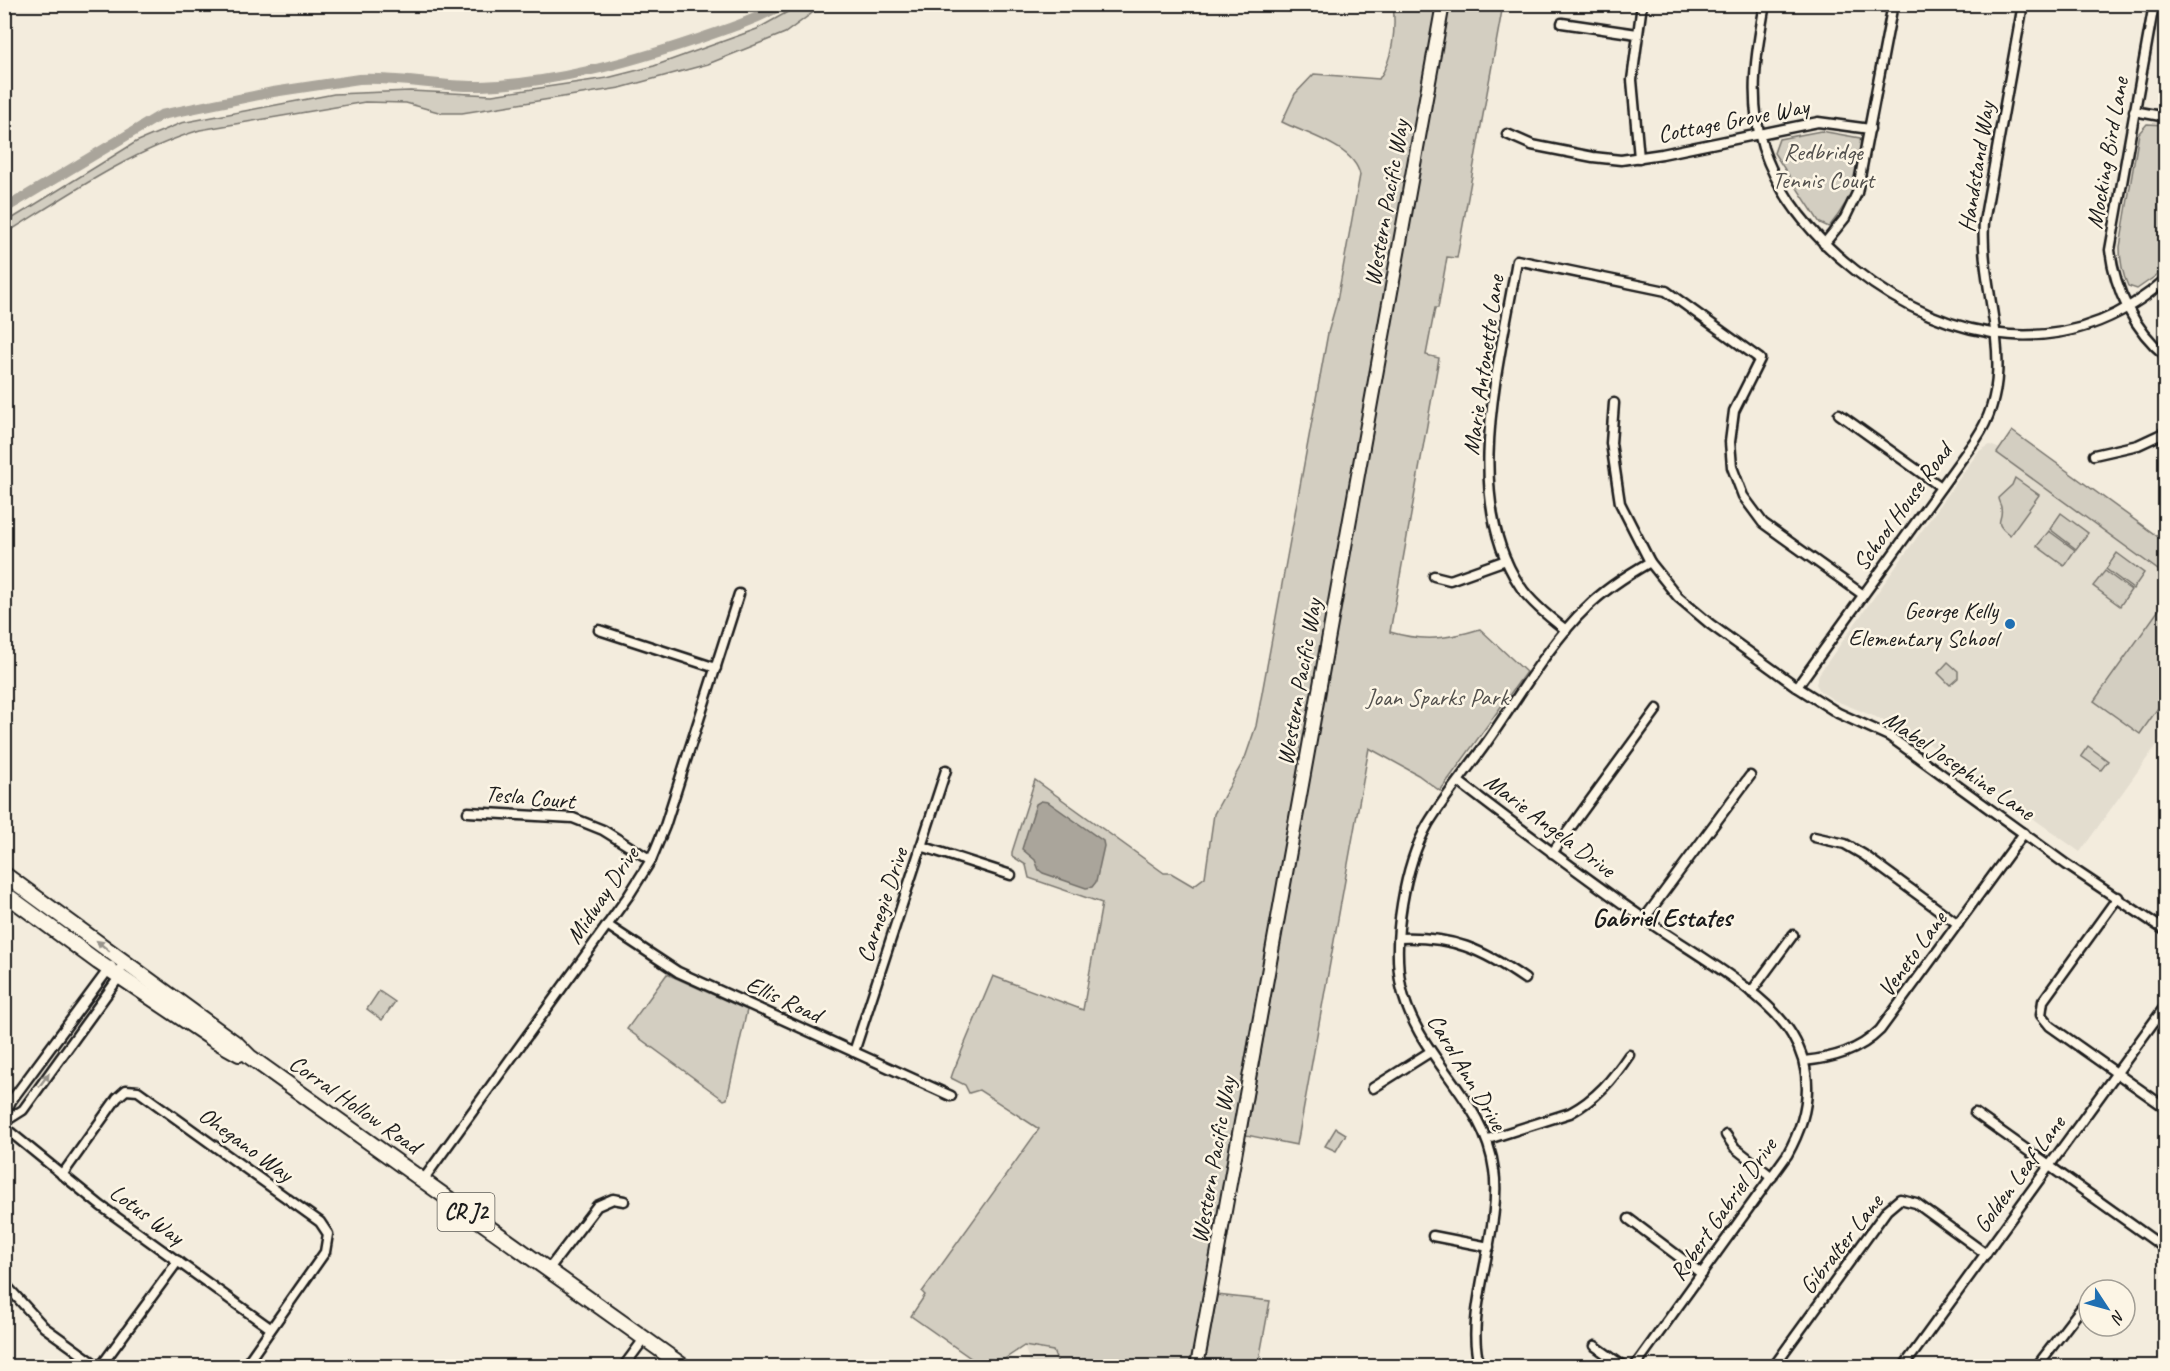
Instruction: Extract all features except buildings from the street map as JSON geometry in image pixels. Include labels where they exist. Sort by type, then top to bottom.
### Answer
[{"type":"main road","name":"Corral Hollow Road","points":[[4,874],[80,927],[122,961],[238,1045],[250,1057],[683,1366]]},
{"type":"main road","points":[[4,893],[107,968],[214,1040],[233,1052],[250,1057]]},
{"type":"street","name":"Western Pacific Way","points":[[1197,1366],[1443,4]]},
{"type":"street","points":[[1639,158],[1633,91],[1637,34],[1642,4]]},
{"type":"street","points":[[1765,4],[1754,79],[1754,103],[1768,160],[1786,196],[1824,244],[1865,279],[1917,311],[1962,329],[1997,335],[2032,336],[2094,323],[2150,294],[2166,279]]},
{"type":"street","points":[[1824,244],[1853,204],[1870,129],[1893,4]]},
{"type":"street","name":"Handstand Way","points":[[1997,335],[1984,256],[1984,231],[2023,4]]},
{"type":"street","name":"Mocking Bird Lane","points":[[2154,4],[2110,250],[2116,281],[2127,306],[2151,343],[2166,356]]},
{"type":"street","points":[[1562,23],[1637,34]]},
{"type":"street","points":[[2134,111],[2166,117]]},
{"type":"street","name":"Cottage Grove Way","points":[[1507,134],[1532,145],[1593,157],[1639,158],[1818,122],[1870,129]]},
{"type":"street","name":"Marie Antonette Lane","points":[[1566,630],[1520,587],[1506,560],[1493,516],[1488,461],[1490,422],[1517,260],[1666,291],[1760,359],[1734,411],[1730,442],[1732,467],[1743,496],[1764,523],[1862,594]]},
{"type":"street","name":"School House Road","points":[[1797,687],[1941,487],[1990,414],[1998,370],[1997,335]]},
{"type":"street","name":"Mabel Josephine Lane","points":[[1614,403],[1611,443],[1620,503],[1650,562],[1678,597],[1710,624],[1797,687],[1838,713],[1889,736],[2166,931]]},
{"type":"street","points":[[1839,414],[1941,487]]},
{"type":"street","points":[[2094,455],[2138,445],[2166,432]]},
{"type":"street","points":[[1434,576],[1450,580],[1506,560]]},
{"type":"street","name":"Carol Ann Drive","points":[[1480,1366],[1476,1327],[1497,1198],[1488,1139],[1469,1104],[1430,1052],[1419,1033],[1401,986],[1399,938],[1405,891],[1414,858],[1428,825],[1566,630],[1604,592],[1650,562]]},
{"type":"street","name":"Midway Drive","points":[[423,1180],[608,925],[651,860],[665,826],[739,594]]},
{"type":"street","points":[[599,630],[716,668]]},
{"type":"street","points":[[1552,853],[1657,709]]},
{"type":"street","name":"Carnegie Drive","points":[[854,1052],[946,770]]},
{"type":"street","points":[[1644,919],[1750,776]]},
{"type":"street","name":"Marie Angela Drive","points":[[1459,782],[1552,853],[1751,992],[1780,1018],[1793,1035],[1804,1061]]},
{"type":"street","name":"Tesla Court","points":[[468,812],[573,818],[603,830],[651,860]]},
{"type":"street","name":"Veneto Lane","points":[[1804,1061],[1848,1052],[1872,1038],[2024,833]]},
{"type":"street","points":[[1814,837],[1845,844],[1864,855],[1958,924]]},
{"type":"street","points":[[921,846],[1011,875]]},
{"type":"street","points":[[2118,897],[2043,1001],[2040,1010],[2044,1021],[2166,1108]]},
{"type":"street","name":"Ellis Road","points":[[608,925],[678,972],[951,1096]]},
{"type":"street","points":[[1751,992],[1793,935]]},
{"type":"street","points":[[1399,938],[1426,937],[1467,944],[1489,955],[1525,979]]},
{"type":"street","points":[[4,1116],[11,1101],[107,968],[122,961]]},
{"type":"street","points":[[4,1122],[23,1110],[120,976],[122,961]]},
{"type":"street","name":"Golden Leaf Lane","points":[[1904,1366],[2166,1005]]},
{"type":"street","points":[[1373,1088],[1430,1052]]},
{"type":"street","points":[[1488,1139],[1532,1126],[1582,1107],[1600,1092],[1629,1055]]},
{"type":"street","name":"Robert Gabriel Drive","points":[[1635,1366],[1772,1177],[1800,1131],[1807,1095],[1804,1061]]},
{"type":"street","name":"Ohegano Way","points":[[62,1175],[117,1098],[126,1090],[131,1090],[146,1095],[320,1222],[326,1229],[328,1239],[325,1252],[270,1328]]},
{"type":"street","points":[[1975,1113],[2166,1249]]},
{"type":"street","name":"Lotus Way","points":[[4,1127],[62,1175],[270,1328]]},
{"type":"street","points":[[1726,1135],[1736,1148],[1772,1177]]},
{"type":"street","points":[[548,1270],[597,1206],[613,1199],[624,1201]]},
{"type":"street","name":"Gibralter Lane","points":[[1774,1366],[1887,1210],[1900,1199],[1916,1203],[1986,1254]]},
{"type":"street","points":[[1629,1219],[1702,1274]]},
{"type":"street","points":[[1433,1236],[1489,1247]]},
{"type":"street","points":[[4,1283],[44,1327],[99,1366],[178,1261]]},
{"type":"street","points":[[2037,1366],[2077,1314]]},
{"type":"street","points":[[244,1366],[270,1328]]},
{"type":"street","points":[[624,1366],[645,1339]]},
{"type":"street","points":[[1595,1346],[1623,1366]]},
{"type":"shaded area","name":"George Kelly Elementary School","points":[[1990,445],[2000,449],[1997,453],[2165,574],[2165,733],[2080,852],[1925,741],[1900,727],[1834,700],[1820,691],[1816,684],[1819,674],[1979,451]]},
{"type":"shaded area","points":[[1041,801],[1048,802],[1103,841],[1104,846],[1096,882],[1092,887],[1086,888],[1043,873],[1039,870],[1035,860],[1022,849],[1036,804]]},
{"type":"shaded area","points":[[1024,1346],[1053,1351],[1059,1366],[1031,1366]]},
{"type":"green space","points":[[800,5],[823,5],[785,33],[708,64],[620,88],[462,113],[442,113],[406,103],[365,102],[200,130],[124,162],[5,234],[5,223],[136,142],[181,123],[334,94],[410,91],[492,95],[607,78],[654,66],[757,29]]},
{"type":"green space","points":[[1393,5],[1439,5],[1195,1366],[1059,1366],[1053,1351],[1024,1346],[994,1366],[982,1366],[911,1316],[925,1295],[922,1292],[1039,1129],[979,1090],[969,1093],[965,1085],[951,1078],[993,976],[1083,1010],[1102,903],[1029,878],[1026,865],[1012,856],[1012,852],[1035,780],[1164,873],[1171,873],[1193,886],[1205,877],[1214,814],[1245,758],[1256,726],[1328,333],[1337,301],[1360,175],[1349,156],[1339,149],[1316,136],[1282,122],[1295,94],[1314,74],[1379,79],[1388,62],[1392,44]]},
{"type":"green space","name":"Joan Sparks Park","points":[[1448,5],[1503,5],[1457,258],[1447,257],[1438,308],[1435,308],[1426,355],[1439,358],[1390,632],[1413,637],[1435,638],[1480,629],[1526,672],[1440,791],[1418,775],[1369,748],[1297,1145],[1246,1135]]},
{"type":"green space","points":[[2147,124],[2165,125],[2165,264],[2157,275],[2137,289],[2128,286],[2122,267],[2120,247],[2139,133]]},
{"type":"green space","name":"Redbridge Tennis Court","points":[[1821,131],[1860,138],[1861,150],[1854,186],[1829,227],[1820,223],[1774,153],[1779,139]]},
{"type":"green space","points":[[2012,431],[2165,542],[2165,575],[1997,453]]},
{"type":"green space","points":[[2015,478],[2039,495],[2010,535],[2000,524],[2001,507],[1998,498],[2012,485]]},
{"type":"green space","points":[[2061,513],[2088,533],[2076,549],[2050,529]]},
{"type":"green space","points":[[2049,531],[2075,550],[2064,566],[2037,546]]},
{"type":"green space","points":[[2117,553],[2144,573],[2133,589],[2106,569]]},
{"type":"green space","points":[[2105,571],[2131,590],[2120,606],[2093,586]]},
{"type":"green space","points":[[2165,601],[2165,698],[2140,734],[2094,701]]},
{"type":"green space","points":[[1948,662],[1958,671],[1958,678],[1950,685],[1938,673]]},
{"type":"green space","points":[[2088,746],[2108,761],[2101,770],[2081,756]]},
{"type":"green space","points":[[667,974],[747,1010],[727,1099],[724,1100],[627,1029]]},
{"type":"green space","points":[[379,991],[395,1002],[382,1020],[367,1009]]},
{"type":"green space","points":[[1336,1128],[1346,1134],[1336,1151],[1325,1146]]},
{"type":"green space","points":[[1217,1295],[1270,1301],[1258,1366],[1204,1366]]},
{"type":"waterway","points":[[4,209],[161,115],[273,92],[359,79],[481,86],[536,81],[590,71],[669,48],[740,24],[784,4]]},
{"type":"place","name":"George Kelly Elementary School","points":[[2010,624]]},
{"type":"district","name":"Gabriel Estates","points":[[1662,917]]}]
